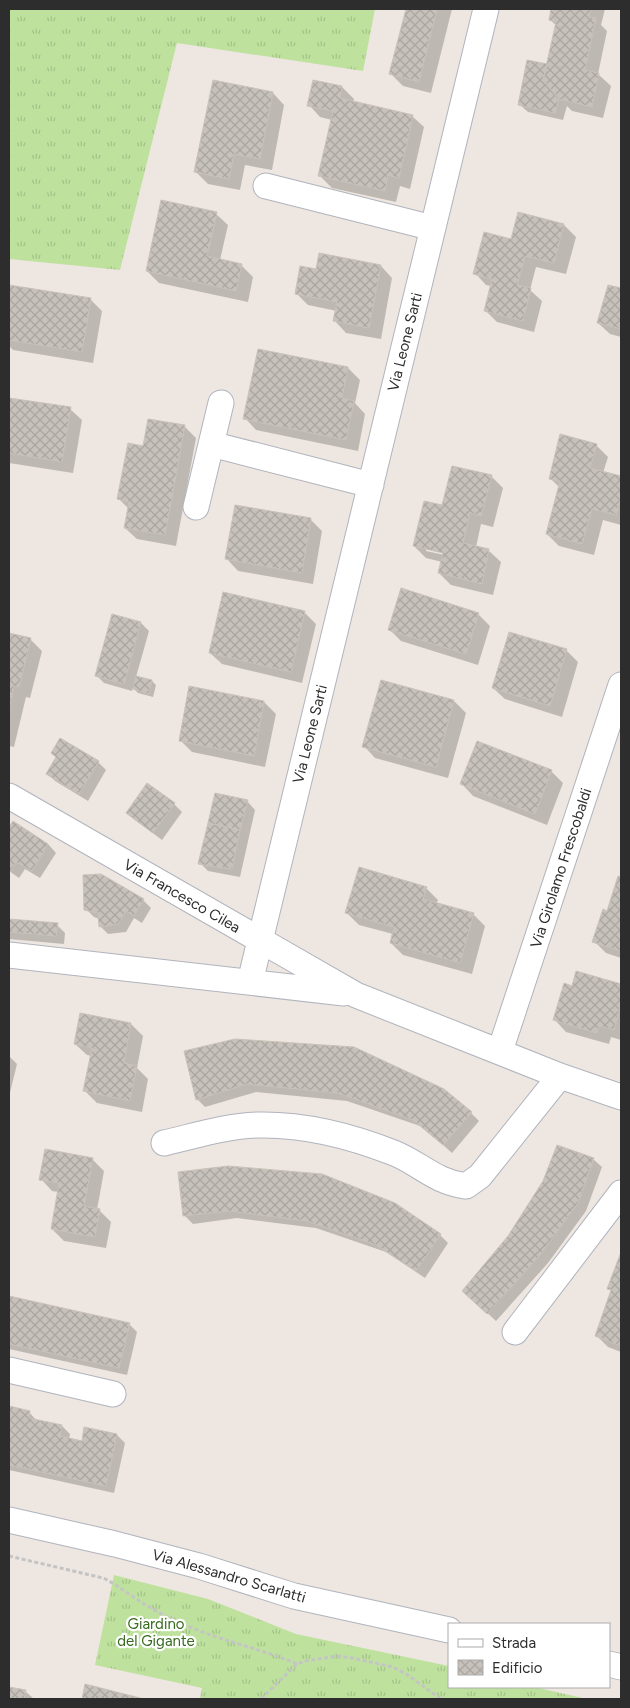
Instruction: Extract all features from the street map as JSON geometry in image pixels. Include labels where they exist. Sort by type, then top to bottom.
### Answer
[{"type":"street","name":"Via Leone Sarti","points":[[250,982],[486,9]]},
{"type":"street","points":[[266,186],[433,228]]},
{"type":"street","points":[[196,506],[221,404]]},
{"type":"street","points":[[211,444],[371,485]]},
{"type":"street","name":"Via Girolamo Frescobaldi","points":[[500,1051],[621,684]]},
{"type":"street","name":"Via Francesco Cilea","points":[[9,796],[260,941],[356,994],[560,1076],[621,1097]]},
{"type":"street","name":"Via Francesco Cilea","points":[[9,955],[356,994]]},
{"type":"street","points":[[164,1142],[219,1130],[257,1125],[306,1128],[362,1141],[397,1154],[439,1179],[452,1184],[466,1186],[480,1176],[560,1076]]},
{"type":"street","points":[[515,1332],[621,1193]]},
{"type":"street","points":[[9,1370],[113,1394]]},
{"type":"street","name":"Via Alessandro Scarlatti","points":[[9,1520],[115,1544],[199,1566],[294,1596],[448,1630]]},
{"type":"path","points":[[9,1556],[103,1578],[116,1584],[128,1594],[190,1627],[297,1664]]},
{"type":"path","points":[[261,1699],[297,1664],[337,1656],[393,1667],[441,1699]]},
{"type":"green space","points":[[9,9],[375,9],[363,71],[177,43],[120,270],[9,259]]},
{"type":"green space","name":"Giardino del Gigante","points":[[114,1575],[208,1599],[296,1634],[448,1666],[448,1688],[538,1688],[587,1699],[200,1699],[202,1688],[95,1665]]},
{"type":"building","points":[[406,9],[437,9],[419,82],[389,74]]},
{"type":"building","points":[[551,9],[591,9],[589,17],[596,18],[585,70],[599,73],[592,107],[559,99],[543,80],[556,22],[549,20]]},
{"type":"building","points":[[527,60],[547,64],[543,80],[559,99],[555,113],[518,105]]},
{"type":"building","points":[[213,80],[273,92],[260,159],[234,154],[229,179],[194,172]]},
{"type":"building","points":[[313,80],[342,86],[340,98],[413,115],[399,178],[388,175],[385,191],[318,176],[333,111],[307,106]]},
{"type":"building","points":[[161,200],[217,212],[207,256],[242,264],[236,291],[146,271]]},
{"type":"building","points":[[518,212],[564,224],[554,263],[525,256],[517,285],[531,288],[523,321],[484,311],[492,279],[473,274],[484,232],[511,239]]},
{"type":"building","points":[[319,253],[381,265],[369,328],[333,321],[337,302],[295,294],[300,266],[316,269]]},
{"type":"building","points":[[9,285],[91,298],[82,352],[9,340]]},
{"type":"building","points":[[608,285],[621,288],[621,329],[597,323]]},
{"type":"building","points":[[258,349],[348,367],[342,398],[354,401],[346,440],[243,419]]},
{"type":"building","points":[[9,398],[71,407],[62,462],[9,453]]},
{"type":"building","points":[[148,419],[185,425],[165,535],[124,528],[129,502],[117,499],[128,443],[143,446]]},
{"type":"building","points":[[560,434],[597,444],[590,468],[621,476],[621,497],[616,515],[592,509],[582,544],[546,534],[560,481],[549,479]]},
{"type":"building","points":[[452,466],[492,475],[481,516],[470,513],[463,543],[489,549],[482,584],[438,573],[443,553],[413,546],[424,501],[442,505]]},
{"type":"building","points":[[235,505],[311,518],[302,573],[225,559]]},
{"type":"building","points":[[401,588],[479,613],[466,654],[388,630]]},
{"type":"building","points":[[223,592],[305,611],[291,672],[209,653]]},
{"type":"building","points":[[112,614],[141,622],[124,684],[95,676]]},
{"type":"building","points":[[509,632],[567,649],[550,706],[492,688]]},
{"type":"building","points":[[9,633],[31,638],[19,687],[14,686],[9,710]]},
{"type":"building","points":[[136,676],[152,680],[149,694],[133,689]]},
{"type":"building","points":[[381,680],[454,700],[436,767],[362,747]]},
{"type":"building","points":[[189,686],[264,701],[254,756],[179,741]]},
{"type":"building","points":[[60,738],[99,761],[79,794],[46,774],[56,757],[51,753]]},
{"type":"building","points":[[477,741],[552,770],[535,814],[460,784]]},
{"type":"building","points":[[147,783],[175,803],[153,833],[126,813]]},
{"type":"building","points":[[215,793],[248,800],[240,830],[208,823]]},
{"type":"building","points":[[13,821],[48,844],[32,871],[16,862],[11,871],[9,869],[9,827]]},
{"type":"building","points":[[208,823],[240,830],[232,869],[198,864]]},
{"type":"building","points":[[359,867],[427,887],[423,899],[474,913],[460,963],[390,943],[394,927],[345,913]]},
{"type":"building","points":[[101,874],[144,899],[134,916],[126,911],[118,924],[99,927],[98,913],[84,910],[83,875]]},
{"type":"building","points":[[618,876],[621,877],[621,951],[592,942],[603,909],[607,911]]},
{"type":"building","points":[[9,919],[58,923],[56,936],[9,932]]},
{"type":"building","points":[[576,971],[621,984],[621,1004],[614,1030],[599,1026],[597,1033],[553,1020],[564,983],[572,986]]},
{"type":"building","points":[[80,1013],[131,1023],[124,1063],[137,1066],[130,1101],[83,1091],[92,1048],[74,1044]]},
{"type":"building","points":[[235,1039],[354,1047],[444,1089],[472,1112],[443,1145],[413,1120],[338,1093],[247,1084],[196,1100],[184,1051]]},
{"type":"building","points":[[557,1145],[594,1158],[578,1203],[540,1255],[487,1314],[462,1291],[508,1236],[543,1181]]},
{"type":"building","points":[[45,1149],[93,1158],[84,1206],[100,1209],[95,1237],[51,1229],[59,1183],[39,1180]]},
{"type":"building","points":[[228,1166],[322,1174],[395,1203],[441,1234],[416,1271],[376,1245],[307,1221],[229,1211],[183,1216],[178,1172]]},
{"type":"building","points":[[621,1252],[621,1346],[595,1336],[611,1290],[607,1289]]},
{"type":"building","points":[[9,1296],[130,1323],[119,1368],[9,1344]]},
{"type":"building","points":[[9,1406],[30,1411],[29,1418],[62,1425],[60,1436],[82,1441],[84,1427],[117,1434],[106,1486],[9,1465]]},
{"type":"building","points":[[85,1684],[144,1699],[82,1699]]},
{"type":"building","points":[[9,1687],[26,1690],[24,1699],[9,1699]]}]
